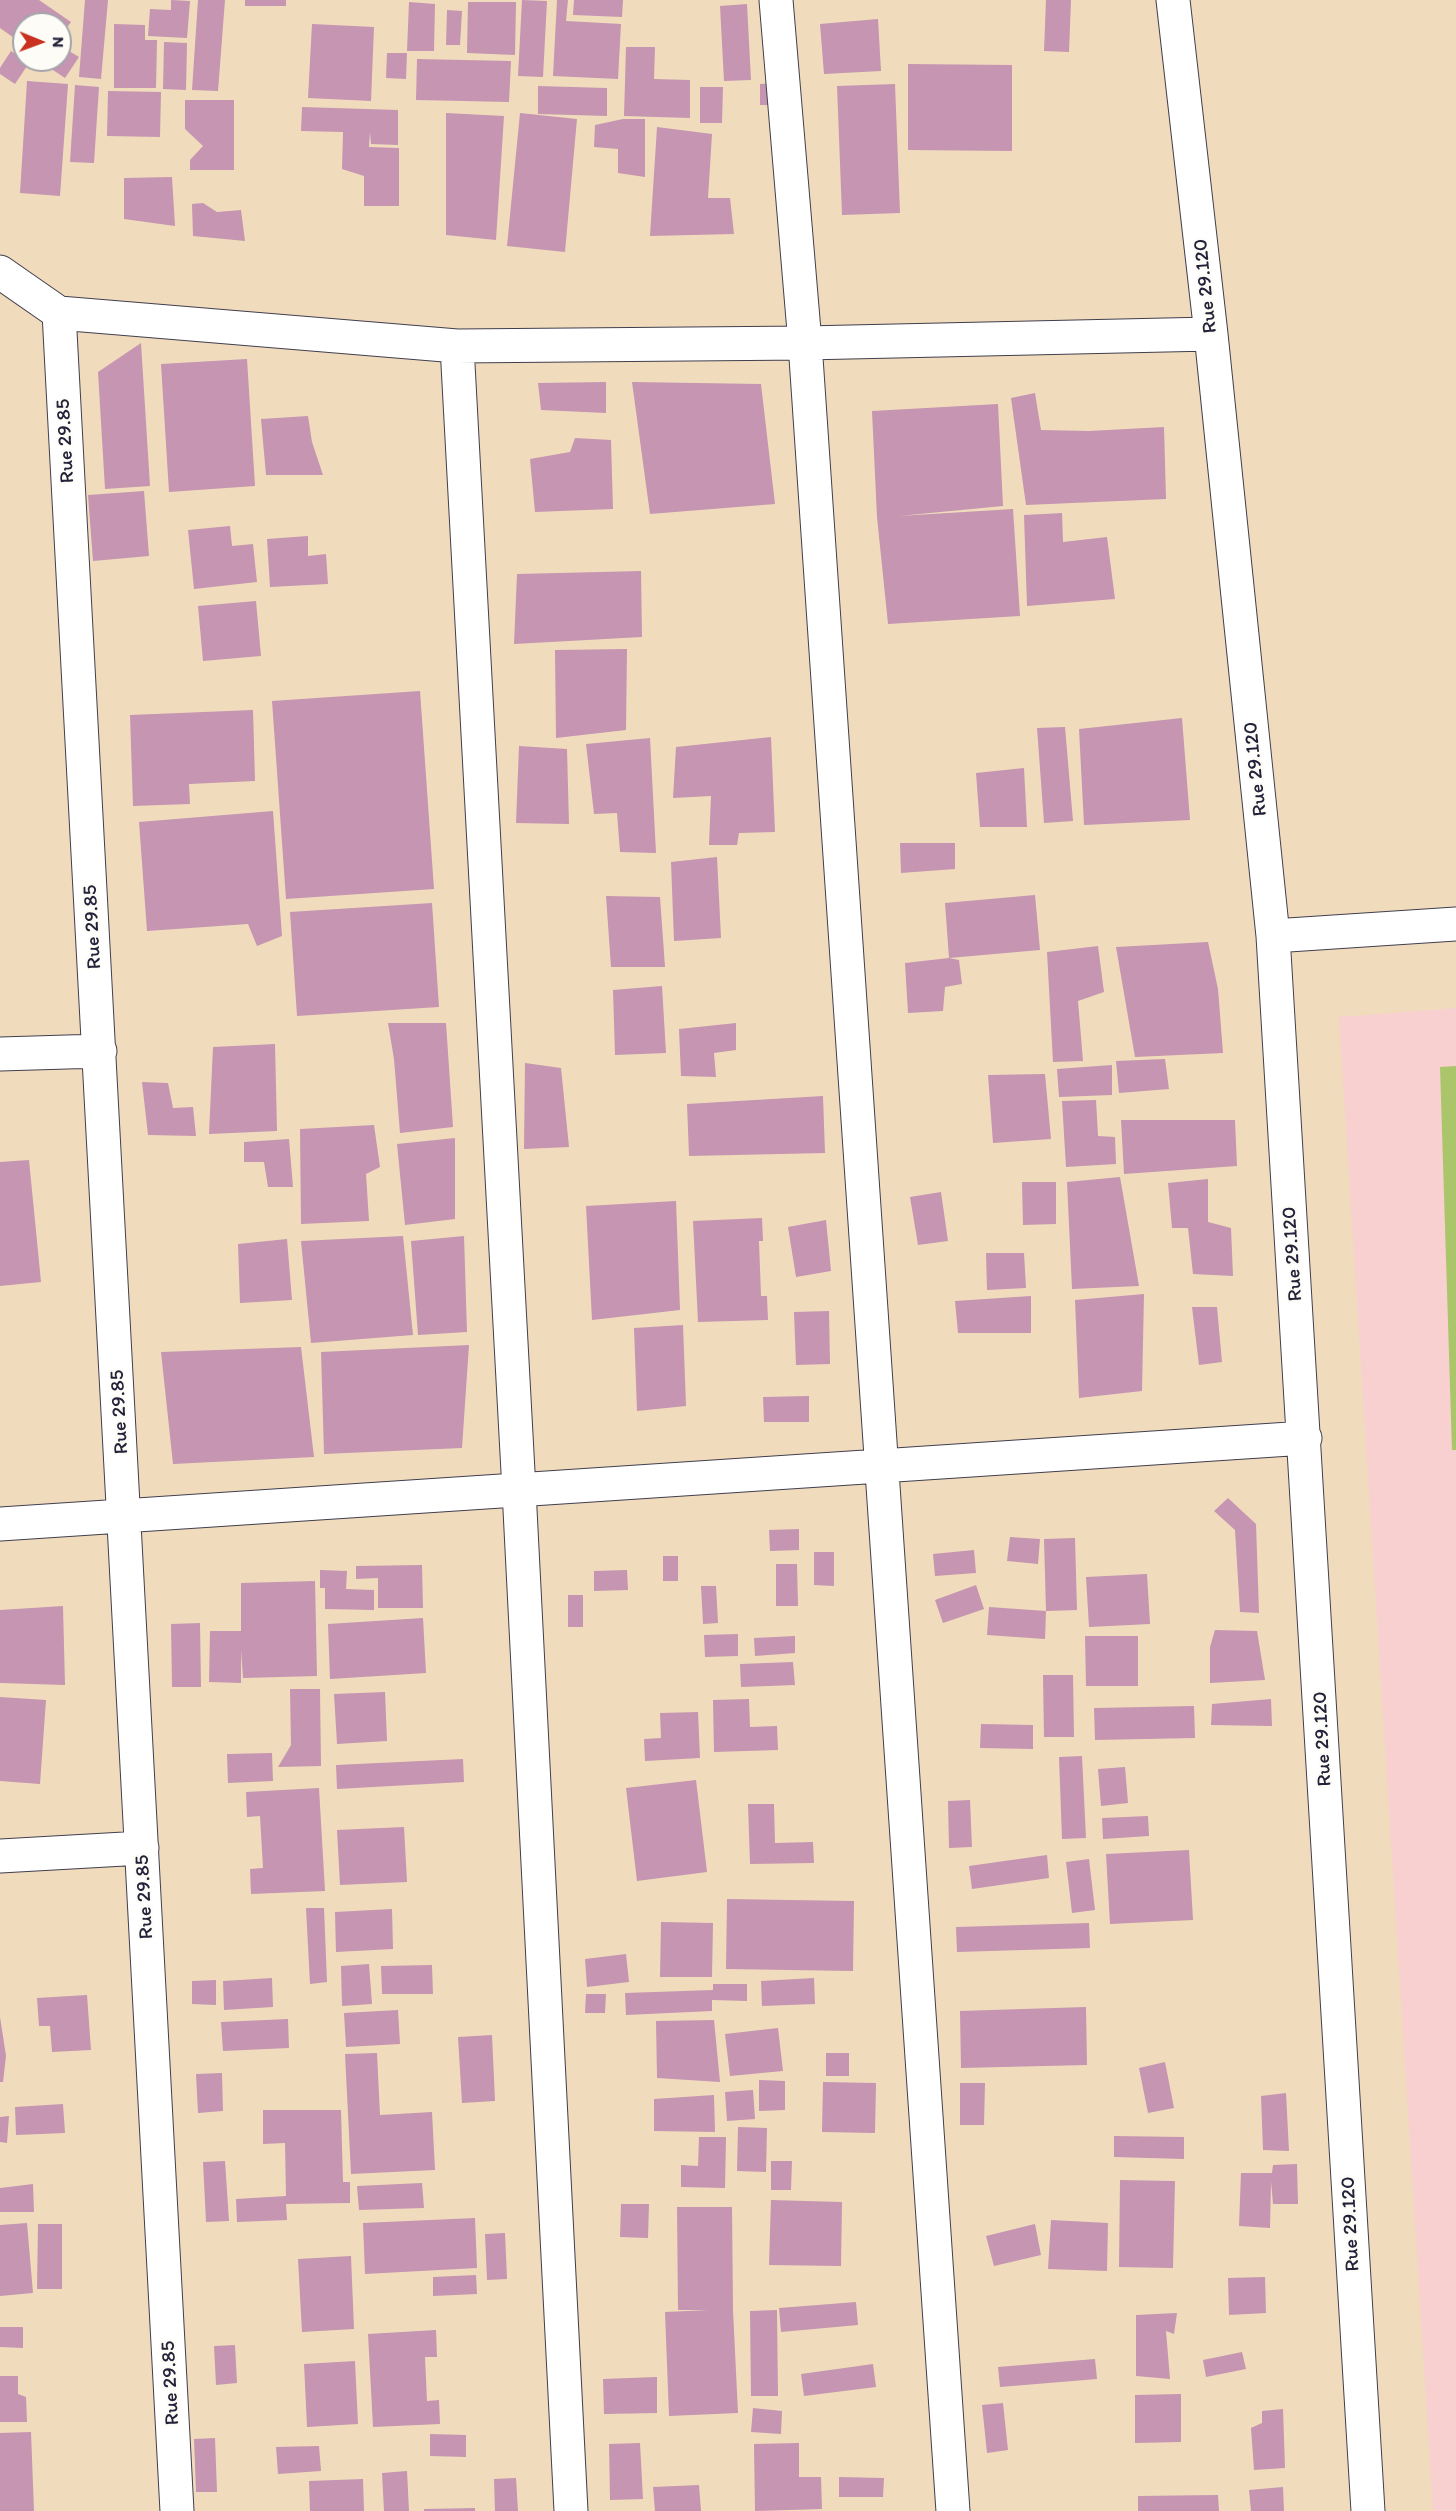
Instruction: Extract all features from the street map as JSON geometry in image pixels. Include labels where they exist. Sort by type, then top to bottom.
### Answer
[{"type":"street","points":[[776,0],[805,343],[953,2511]]},
{"type":"street","name":"Rue 29.120","points":[[1173,0],[1211,334],[1273,936],[1368,2511]]},
{"type":"street","points":[[0,272],[59,313],[457,346],[805,343],[1211,334]]},
{"type":"street","name":"Rue 29.85","points":[[59,313],[177,2511]]},
{"type":"street","points":[[457,346],[571,2511]]},
{"type":"street","points":[[1273,936],[1456,924]]},
{"type":"street","points":[[0,1054],[100,1051]]},
{"type":"street","points":[[0,1524],[1305,1438]]},
{"type":"street","points":[[0,1856],[142,1848]]},
{"type":"shaded area","points":[[1456,1008],[1456,2511],[1433,2511],[1339,1017]]},
{"type":"green space","points":[[1456,1066],[1456,1450],[1452,1450],[1440,1067]]},
{"type":"building","points":[[0,0],[39,0],[56,12],[12,12],[12,36],[0,28]]},
{"type":"building","points":[[85,0],[108,0],[101,79],[79,77]]},
{"type":"building","points":[[171,0],[190,1],[187,38],[148,36],[150,9],[171,10]]},
{"type":"building","points":[[198,0],[225,0],[218,91],[192,90]]},
{"type":"building","points":[[245,0],[286,0],[286,6],[245,6]]},
{"type":"building","points":[[522,0],[547,1],[543,77],[518,76]]},
{"type":"building","points":[[557,0],[568,0],[566,21],[621,24],[618,79],[553,76]]},
{"type":"building","points":[[574,0],[623,0],[622,17],[573,15]]},
{"type":"building","points":[[1046,0],[1071,0],[1069,52],[1044,51]]},
{"type":"building","points":[[409,2],[435,4],[434,51],[407,51]]},
{"type":"building","points":[[468,2],[516,2],[515,55],[467,53]]},
{"type":"building","points":[[747,4],[751,80],[724,81],[720,6]]},
{"type":"building","points":[[447,10],[462,11],[460,45],[446,45]]},
{"type":"building","points":[[878,19],[881,71],[824,74],[820,24]]},
{"type":"building","points":[[114,24],[145,25],[145,40],[157,40],[156,88],[114,88]]},
{"type":"building","points":[[312,24],[374,27],[371,101],[308,98]]},
{"type":"building","points":[[164,42],[187,43],[186,90],[163,89]]},
{"type":"building","points":[[626,47],[655,47],[654,79],[690,80],[690,118],[624,116]]},
{"type":"building","points":[[11,51],[12,72],[23,72],[15,84],[0,74],[0,68]]},
{"type":"building","points":[[72,53],[79,57],[72,68]]},
{"type":"building","points":[[387,53],[407,53],[406,79],[386,78]]},
{"type":"building","points":[[417,59],[511,61],[509,102],[416,100]]},
{"type":"building","points":[[908,64],[1012,65],[1012,151],[908,150]]},
{"type":"building","points":[[56,72],[69,72],[65,78]]},
{"type":"building","points":[[27,81],[68,84],[60,196],[20,193]]},
{"type":"building","points":[[776,83],[776,105],[760,105],[760,84]]},
{"type":"building","points":[[895,84],[900,213],[842,215],[837,86]]},
{"type":"building","points":[[75,85],[99,87],[94,163],[70,162]]},
{"type":"building","points":[[538,86],[607,88],[607,116],[538,114]]},
{"type":"building","points":[[700,87],[723,87],[722,123],[700,123]]},
{"type":"building","points":[[108,91],[161,92],[160,137],[107,136]]},
{"type":"building","points":[[185,100],[234,100],[234,170],[190,170],[190,160],[203,146],[185,129]]},
{"type":"building","points":[[302,107],[398,110],[398,145],[371,144],[370,132],[369,147],[399,148],[399,206],[364,206],[364,176],[342,169],[343,132],[301,131]]},
{"type":"building","points":[[446,113],[504,116],[496,240],[446,235]]},
{"type":"building","points":[[520,113],[577,119],[565,252],[507,246]]},
{"type":"building","points":[[623,119],[645,119],[645,177],[618,173],[618,149],[594,147],[595,125]]},
{"type":"building","points":[[657,127],[712,134],[708,198],[730,198],[734,234],[650,236]]},
{"type":"building","points":[[172,177],[175,226],[124,219],[124,178]]},
{"type":"building","points":[[203,203],[217,212],[241,210],[245,241],[193,236],[192,204]]},
{"type":"building","points":[[141,343],[150,486],[105,489],[98,372]]},
{"type":"building","points":[[247,359],[255,486],[169,492],[161,364]]},
{"type":"building","points":[[606,382],[606,413],[541,410],[538,383]]},
{"type":"building","points":[[632,382],[761,384],[775,504],[650,514]]},
{"type":"building","points":[[1035,393],[1041,430],[1089,431],[1164,427],[1166,499],[1026,505],[1011,398]]},
{"type":"building","points":[[998,404],[1003,506],[899,516],[1013,509],[1020,616],[888,624],[877,517],[872,411]]},
{"type":"building","points":[[308,416],[312,442],[323,475],[266,475],[261,419]]},
{"type":"building","points":[[575,438],[611,440],[613,509],[535,512],[530,459],[570,452]]},
{"type":"building","points":[[144,491],[149,556],[93,561],[88,495]]},
{"type":"building","points":[[1062,513],[1063,542],[1107,537],[1115,599],[1027,606],[1024,515]]},
{"type":"building","points":[[230,526],[232,546],[253,544],[257,582],[194,589],[188,530]]},
{"type":"building","points":[[308,536],[308,556],[326,554],[328,584],[270,587],[267,539]]},
{"type":"building","points":[[641,571],[642,637],[514,644],[517,574]]},
{"type":"building","points":[[256,601],[261,656],[203,661],[198,606]]},
{"type":"building","points":[[627,649],[626,730],[556,738],[555,650]]},
{"type":"building","points":[[420,691],[434,889],[286,899],[272,701]]},
{"type":"building","points":[[253,710],[255,781],[189,784],[190,804],[133,806],[130,715]]},
{"type":"building","points":[[1182,718],[1190,820],[1084,825],[1079,729]]},
{"type":"building","points":[[1065,727],[1073,821],[1044,823],[1037,728]]},
{"type":"building","points":[[771,737],[775,832],[739,833],[737,845],[709,845],[711,796],[673,798],[676,747]]},
{"type":"building","points":[[650,738],[656,853],[620,852],[617,813],[594,814],[586,744]]},
{"type":"building","points":[[519,746],[567,749],[569,824],[516,823]]},
{"type":"building","points":[[1024,768],[1027,827],[980,827],[976,773]]},
{"type":"building","points":[[273,811],[282,936],[257,946],[248,924],[147,931],[139,822]]},
{"type":"building","points":[[900,843],[955,843],[955,869],[901,873]]},
{"type":"building","points":[[717,857],[721,938],[674,941],[671,862]]},
{"type":"building","points":[[1035,895],[1040,950],[949,958],[945,903]]},
{"type":"building","points":[[606,896],[660,897],[665,967],[611,967]]},
{"type":"building","points":[[432,903],[439,1007],[297,1016],[290,912]]},
{"type":"building","points":[[1208,942],[1218,989],[1223,1053],[1135,1057],[1116,947]]},
{"type":"building","points":[[1098,946],[1104,992],[1078,1001],[1083,1061],[1053,1062],[1047,952]]},
{"type":"building","points":[[949,958],[959,960],[962,984],[945,987],[943,1011],[908,1013],[905,963]]},
{"type":"building","points":[[662,986],[666,1053],[615,1055],[613,990]]},
{"type":"building","points":[[388,1023],[446,1023],[453,1127],[400,1133],[394,1059]]},
{"type":"building","points":[[736,1023],[736,1050],[714,1053],[716,1077],[681,1076],[679,1029]]},
{"type":"building","points":[[275,1044],[277,1131],[209,1134],[213,1047]]},
{"type":"building","points":[[1165,1059],[1169,1089],[1119,1093],[1116,1061]]},
{"type":"building","points":[[525,1063],[561,1068],[569,1147],[524,1149]]},
{"type":"building","points":[[1112,1065],[1112,1095],[1059,1097],[1057,1069]]},
{"type":"building","points":[[1045,1074],[1051,1139],[993,1143],[988,1075]]},
{"type":"building","points":[[142,1082],[168,1083],[173,1108],[193,1107],[196,1136],[148,1135]]},
{"type":"building","points":[[823,1096],[825,1153],[689,1156],[687,1104]]},
{"type":"building","points":[[1096,1100],[1098,1136],[1115,1137],[1116,1164],[1066,1167],[1062,1101]]},
{"type":"building","points":[[1121,1120],[1235,1120],[1237,1166],[1124,1174]]},
{"type":"building","points":[[374,1125],[380,1167],[366,1174],[369,1221],[301,1224],[300,1129]]},
{"type":"building","points":[[455,1138],[455,1219],[405,1225],[397,1144]]},
{"type":"building","points":[[289,1139],[293,1187],[268,1187],[264,1162],[244,1162],[244,1142]]},
{"type":"building","points":[[29,1160],[41,1282],[0,1286],[0,1162]]},
{"type":"building","points":[[1120,1177],[1139,1286],[1072,1289],[1067,1182]]},
{"type":"building","points":[[1208,1179],[1208,1222],[1231,1228],[1233,1276],[1193,1274],[1188,1228],[1172,1228],[1168,1183]]},
{"type":"building","points":[[1022,1182],[1056,1182],[1056,1224],[1023,1225]]},
{"type":"building","points":[[941,1192],[948,1241],[918,1245],[910,1197]]},
{"type":"building","points":[[676,1201],[680,1310],[592,1320],[586,1206]]},
{"type":"building","points":[[762,1218],[763,1241],[759,1241],[761,1296],[767,1296],[768,1320],[698,1322],[693,1221]]},
{"type":"building","points":[[826,1220],[831,1271],[796,1277],[788,1227]]},
{"type":"building","points":[[403,1236],[413,1335],[311,1343],[301,1241]]},
{"type":"building","points":[[464,1236],[467,1332],[418,1335],[411,1241]]},
{"type":"building","points":[[287,1239],[292,1300],[240,1303],[238,1244]]},
{"type":"building","points":[[986,1253],[1024,1253],[1026,1288],[987,1290]]},
{"type":"building","points":[[1144,1294],[1142,1391],[1079,1398],[1075,1300]]},
{"type":"building","points":[[1031,1296],[1031,1333],[958,1333],[955,1301]]},
{"type":"building","points":[[1192,1307],[1217,1307],[1222,1362],[1199,1365]]},
{"type":"building","points":[[829,1311],[830,1364],[796,1365],[794,1312]]},
{"type":"building","points":[[683,1325],[686,1406],[637,1411],[634,1328]]},
{"type":"building","points":[[469,1345],[462,1448],[324,1454],[321,1352]]},
{"type":"building","points":[[301,1347],[314,1457],[173,1464],[161,1352]]},
{"type":"building","points":[[809,1396],[809,1422],[764,1422],[763,1397]]},
{"type":"building","points":[[1228,1498],[1256,1524],[1259,1613],[1240,1612],[1235,1530],[1214,1511]]},
{"type":"building","points":[[799,1529],[799,1550],[770,1551],[769,1530]]},
{"type":"building","points":[[1010,1537],[1040,1539],[1038,1564],[1007,1561]]},
{"type":"building","points":[[1075,1538],[1077,1610],[1046,1611],[1044,1539]]},
{"type":"building","points":[[974,1550],[976,1573],[935,1576],[933,1554]]},
{"type":"building","points":[[814,1552],[834,1552],[834,1586],[814,1585]]},
{"type":"building","points":[[663,1556],[678,1556],[678,1581],[663,1581]]},
{"type":"building","points":[[776,1564],[797,1564],[798,1606],[776,1606]]},
{"type":"building","points":[[422,1565],[423,1608],[378,1608],[378,1578],[356,1579],[356,1566]]},
{"type":"building","points":[[320,1570],[347,1571],[346,1589],[374,1590],[374,1610],[325,1609],[325,1588],[320,1588]]},
{"type":"building","points":[[627,1570],[628,1590],[594,1591],[594,1571]]},
{"type":"building","points":[[1147,1574],[1150,1624],[1089,1627],[1086,1577]]},
{"type":"building","points":[[315,1581],[317,1676],[243,1678],[241,1650],[241,1683],[209,1682],[210,1631],[241,1631],[241,1583]]},
{"type":"building","points":[[976,1585],[984,1609],[943,1623],[935,1600]]},
{"type":"building","points":[[701,1586],[716,1586],[718,1623],[703,1624]]},
{"type":"building","points":[[568,1595],[583,1595],[583,1627],[568,1627]]},
{"type":"building","points":[[63,1606],[65,1685],[0,1683],[0,1610]]},
{"type":"building","points":[[989,1607],[1046,1611],[1045,1639],[987,1635]]},
{"type":"building","points":[[423,1618],[426,1673],[330,1679],[328,1624]]},
{"type":"building","points":[[200,1623],[201,1687],[172,1687],[171,1624]]},
{"type":"building","points":[[1215,1630],[1257,1631],[1265,1680],[1210,1683],[1210,1647]]},
{"type":"building","points":[[738,1634],[738,1656],[705,1657],[704,1635]]},
{"type":"building","points":[[795,1636],[795,1653],[755,1656],[754,1638]]},
{"type":"building","points":[[1085,1636],[1138,1636],[1138,1686],[1086,1686]]},
{"type":"building","points":[[793,1662],[795,1685],[741,1687],[740,1664]]},
{"type":"building","points":[[1043,1675],[1073,1675],[1074,1737],[1044,1737]]},
{"type":"building","points":[[290,1689],[320,1689],[321,1766],[278,1767],[291,1745]]},
{"type":"building","points":[[385,1692],[387,1741],[337,1744],[334,1694]]},
{"type":"building","points":[[0,1697],[46,1700],[40,1784],[0,1781]]},
{"type":"building","points":[[749,1699],[750,1727],[777,1726],[778,1750],[714,1752],[713,1700]]},
{"type":"building","points":[[1271,1699],[1272,1726],[1211,1725],[1212,1704]]},
{"type":"building","points":[[1194,1706],[1195,1738],[1095,1740],[1094,1708]]},
{"type":"building","points":[[698,1712],[700,1758],[645,1761],[644,1739],[661,1738],[660,1713]]},
{"type":"building","points":[[981,1724],[1033,1725],[1033,1749],[980,1748]]},
{"type":"building","points":[[272,1753],[273,1781],[228,1783],[227,1754]]},
{"type":"building","points":[[1082,1756],[1086,1838],[1062,1839],[1059,1757]]},
{"type":"building","points":[[463,1759],[464,1782],[337,1789],[336,1765]]},
{"type":"building","points":[[1125,1767],[1128,1803],[1101,1806],[1098,1769]]},
{"type":"building","points":[[696,1780],[707,1872],[637,1881],[626,1788]]},
{"type":"building","points":[[319,1788],[325,1891],[251,1894],[250,1869],[263,1868],[260,1816],[247,1817],[246,1792]]},
{"type":"building","points":[[970,1800],[972,1847],[949,1848],[948,1801]]},
{"type":"building","points":[[748,1804],[774,1804],[775,1843],[813,1842],[814,1863],[750,1864]]},
{"type":"building","points":[[1148,1816],[1149,1836],[1103,1839],[1102,1818]]},
{"type":"building","points":[[404,1827],[407,1882],[340,1885],[337,1830]]},
{"type":"building","points":[[1189,1850],[1193,1920],[1110,1924],[1106,1854]]},
{"type":"building","points":[[1047,1855],[1049,1878],[972,1889],[969,1866]]},
{"type":"building","points":[[1089,1859],[1095,1910],[1072,1913],[1066,1862]]},
{"type":"building","points":[[727,1899],[854,1901],[853,1971],[726,1969]]},
{"type":"building","points":[[306,1908],[324,1908],[327,1982],[310,1984]]},
{"type":"building","points":[[392,1909],[393,1949],[336,1952],[335,1912]]},
{"type":"building","points":[[661,1922],[713,1923],[712,1977],[660,1977]]},
{"type":"building","points":[[1089,1923],[1090,1948],[957,1952],[956,1927]]},
{"type":"building","points":[[626,1954],[629,1982],[587,1987],[585,1959]]},
{"type":"building","points":[[369,1964],[372,2004],[342,2006],[341,1966]]},
{"type":"building","points":[[432,1965],[433,1994],[382,1994],[381,1966]]},
{"type":"building","points":[[272,1978],[273,2007],[224,2010],[223,1981]]},
{"type":"building","points":[[814,1978],[815,2004],[762,2006],[761,1981]]},
{"type":"building","points":[[216,1980],[216,2005],[192,2004],[192,1981]]},
{"type":"building","points":[[713,1984],[747,1984],[747,2001],[712,2000],[712,2011],[626,2015],[625,1993],[713,1990]]},
{"type":"building","points":[[586,1994],[606,1994],[605,2013],[585,2013]]},
{"type":"building","points":[[87,1995],[91,2050],[52,2052],[50,2026],[39,2026],[37,1998]]},
{"type":"building","points":[[1086,2007],[1087,2065],[961,2068],[960,2011]]},
{"type":"building","points":[[398,2010],[400,2044],[346,2047],[344,2013]]},
{"type":"building","points":[[0,2017],[6,2056],[3,2082],[0,2082]]},
{"type":"building","points":[[288,2019],[289,2048],[223,2051],[221,2022]]},
{"type":"building","points":[[714,2020],[720,2082],[657,2078],[656,2021]]},
{"type":"building","points":[[778,2028],[783,2071],[730,2076],[725,2034]]},
{"type":"building","points":[[492,2035],[495,2101],[462,2103],[458,2037]]},
{"type":"building","points":[[377,2053],[380,2115],[432,2112],[435,2170],[351,2174],[345,2054]]},
{"type":"building","points":[[826,2053],[849,2053],[849,2076],[826,2076]]},
{"type":"building","points":[[1165,2062],[1174,2108],[1148,2113],[1139,2068]]},
{"type":"building","points":[[222,2073],[223,2111],[198,2113],[196,2074]]},
{"type":"building","points":[[759,2080],[785,2081],[785,2110],[759,2111]]},
{"type":"building","points":[[823,2082],[876,2083],[875,2133],[822,2132]]},
{"type":"building","points":[[960,2083],[985,2083],[984,2125],[960,2125]]},
{"type":"building","points":[[753,2090],[755,2119],[727,2121],[725,2092]]},
{"type":"building","points":[[1286,2093],[1289,2151],[1263,2150],[1261,2096]]},
{"type":"building","points":[[714,2095],[715,2132],[654,2131],[654,2099]]},
{"type":"building","points":[[63,2104],[65,2133],[16,2135],[15,2107]]},
{"type":"building","points":[[263,2110],[341,2110],[343,2182],[350,2182],[350,2203],[286,2204],[287,2220],[237,2222],[236,2199],[286,2196],[285,2143],[263,2144]]},
{"type":"building","points":[[9,2116],[7,2143],[0,2142],[0,2117]]},
{"type":"building","points":[[738,2127],[767,2128],[766,2172],[737,2171]]},
{"type":"building","points":[[1114,2136],[1184,2137],[1184,2159],[1114,2157]]},
{"type":"building","points":[[699,2137],[726,2137],[725,2188],[681,2187],[681,2165],[698,2166]]},
{"type":"building","points":[[225,2161],[229,2221],[206,2222],[203,2162]]},
{"type":"building","points":[[771,2161],[792,2161],[791,2190],[771,2190]]},
{"type":"building","points":[[1297,2164],[1298,2204],[1273,2204],[1271,2181],[1270,2228],[1239,2226],[1241,2173],[1272,2173],[1273,2165]]},
{"type":"building","points":[[1120,2180],[1175,2181],[1173,2268],[1119,2267]]},
{"type":"building","points":[[422,2183],[424,2208],[359,2210],[357,2186]]},
{"type":"building","points":[[33,2184],[34,2212],[0,2212],[0,2188]]},
{"type":"building","points":[[771,2200],[842,2202],[841,2266],[769,2265]]},
{"type":"building","points":[[621,2204],[649,2204],[648,2238],[620,2237]]},
{"type":"building","points":[[677,2207],[732,2207],[733,2310],[738,2413],[669,2416],[665,2312],[709,2310],[678,2310]]},
{"type":"building","points":[[475,2218],[477,2268],[365,2274],[363,2223]]},
{"type":"building","points":[[1051,2220],[1108,2223],[1107,2271],[1048,2269]]},
{"type":"building","points":[[27,2223],[33,2293],[0,2296],[0,2225]]},
{"type":"building","points":[[38,2224],[62,2224],[62,2289],[37,2289]]},
{"type":"building","points":[[1035,2224],[1041,2255],[994,2266],[986,2236]]},
{"type":"building","points":[[505,2233],[507,2279],[487,2280],[485,2234]]},
{"type":"building","points":[[351,2256],[354,2329],[302,2332],[298,2259]]},
{"type":"building","points":[[476,2275],[477,2294],[433,2296],[433,2277]]},
{"type":"building","points":[[1265,2277],[1266,2313],[1229,2315],[1228,2278]]},
{"type":"building","points":[[856,2302],[858,2325],[781,2332],[779,2308]]},
{"type":"building","points":[[777,2310],[778,2396],[751,2396],[750,2311]]},
{"type":"building","points":[[1177,2313],[1174,2334],[1166,2331],[1170,2379],[1136,2376],[1136,2315]]},
{"type":"building","points":[[0,2327],[23,2327],[23,2348],[0,2347]]},
{"type":"building","points":[[436,2330],[437,2357],[425,2357],[427,2401],[439,2400],[440,2424],[373,2427],[368,2334]]},
{"type":"building","points":[[235,2345],[237,2383],[216,2385],[214,2346]]},
{"type":"building","points":[[1242,2352],[1246,2369],[1206,2377],[1203,2360]]},
{"type":"building","points":[[1095,2359],[1097,2379],[1000,2387],[998,2367]]},
{"type":"building","points":[[355,2361],[358,2424],[307,2427],[304,2364]]},
{"type":"building","points":[[873,2364],[876,2387],[804,2396],[801,2374]]},
{"type":"building","points":[[0,2376],[18,2376],[18,2394],[26,2397],[27,2422],[0,2422]]},
{"type":"building","points":[[657,2377],[657,2413],[604,2414],[603,2379]]},
{"type":"building","points":[[1181,2394],[1181,2442],[1135,2443],[1135,2395]]},
{"type":"building","points":[[1003,2403],[1008,2450],[987,2453],[982,2405]]},
{"type":"building","points":[[753,2408],[782,2411],[781,2434],[751,2432]]},
{"type":"building","points":[[1283,2409],[1285,2468],[1254,2470],[1251,2428],[1262,2423],[1262,2411]]},
{"type":"building","points":[[31,2432],[34,2511],[0,2511],[0,2433]]},
{"type":"building","points":[[430,2434],[466,2435],[466,2457],[430,2456]]},
{"type":"building","points":[[215,2438],[217,2492],[196,2492],[194,2439]]},
{"type":"building","points":[[640,2443],[643,2499],[610,2500],[609,2444]]},
{"type":"building","points":[[799,2443],[799,2477],[821,2477],[822,2509],[755,2511],[754,2444]]},
{"type":"building","points":[[319,2446],[321,2471],[278,2474],[276,2447]]},
{"type":"building","points":[[407,2471],[409,2511],[384,2511],[382,2473]]},
{"type":"building","points":[[839,2477],[884,2478],[883,2497],[839,2497]]},
{"type":"building","points":[[516,2478],[518,2511],[495,2511],[494,2479]]},
{"type":"building","points":[[363,2479],[364,2511],[310,2511],[309,2481]]},
{"type":"building","points":[[699,2485],[701,2511],[655,2511],[653,2487]]},
{"type":"building","points":[[1283,2487],[1284,2511],[1251,2511],[1249,2490]]},
{"type":"building","points":[[1218,2495],[1219,2511],[1138,2511],[1138,2496]]},
{"type":"building","points":[[475,2508],[475,2511],[424,2511],[424,2509]]}]
